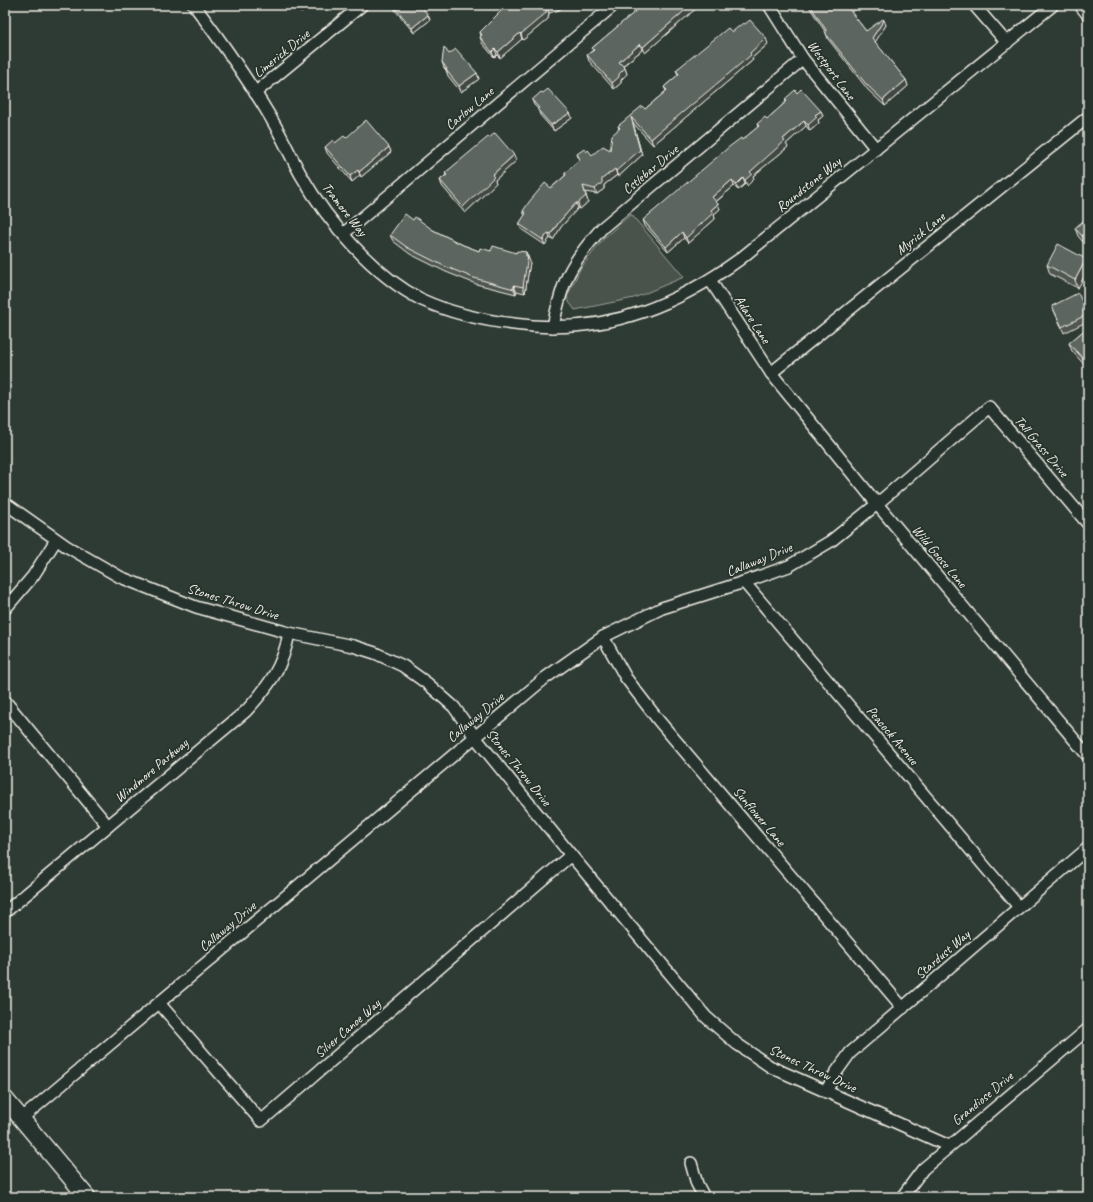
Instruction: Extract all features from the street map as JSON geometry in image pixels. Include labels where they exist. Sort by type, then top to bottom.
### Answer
[{"type":"street","name":"Tramore Way","points":[[194,5],[255,93],[276,127],[301,175],[320,205],[343,234],[388,277],[422,299],[463,315],[509,324],[553,327]]},
{"type":"street","name":"Limerick Drive","points":[[255,93],[283,72],[362,5]]},
{"type":"street","name":"Carlow Lane","points":[[343,234],[614,5]]},
{"type":"street","name":"Westport Lane","points":[[769,5],[803,60],[876,149]]},
{"type":"street","points":[[974,5],[1007,43]]},
{"type":"street","name":"Roundstone Way","points":[[553,327],[618,320],[670,302],[710,280],[876,149],[1053,5]]},
{"type":"street","points":[[1080,5],[1088,15]]},
{"type":"street","name":"Cstlebar Drive","points":[[553,327],[558,298],[566,277],[580,252],[602,228],[803,60]]},
{"type":"street","name":"Myrick Lane","points":[[771,373],[1088,117]]},
{"type":"street","name":"Adare Lane","points":[[710,280],[771,373]]},
{"type":"street","name":"Wild Goose Lane","points":[[771,373],[877,504],[1088,756]]},
{"type":"street","name":"Callaway Drive","points":[[21,1119],[545,678],[603,637],[662,608],[744,582],[795,562],[831,541],[877,504],[989,407]]},
{"type":"street","name":"Tall Grass Drive","points":[[989,407],[1088,524]]},
{"type":"street","name":"Stones Throw Drive","points":[[5,502],[56,540],[120,577],[196,607],[290,633],[353,646],[376,653],[403,666],[428,684],[454,707],[475,737],[706,1017],[737,1044],[771,1067],[949,1146]]},
{"type":"street","points":[[5,609],[33,576],[56,540]]},
{"type":"street","name":"Peacock Avenue","points":[[744,582],[1019,907]]},
{"type":"street","name":"Windmore Parkway","points":[[5,912],[246,711],[277,672],[286,650],[290,633]]},
{"type":"street","name":"Sunflower Lane","points":[[603,637],[626,678],[659,721],[903,1008]]},
{"type":"street","points":[[5,701],[108,826]]},
{"type":"street","name":"Stardust Way","points":[[826,1092],[835,1074],[850,1053],[1088,848]]},
{"type":"street","name":"Silver Canoe Way","points":[[159,1003],[261,1121],[571,855]]},
{"type":"street","name":"Grandiose Drive","points":[[902,1197],[923,1169],[1088,1029]]},
{"type":"street","points":[[5,1099],[87,1197]]},
{"type":"street","points":[[691,1163],[697,1184],[704,1197]]},
{"type":"shaded area","points":[[631,214],[684,277],[634,298],[575,310],[567,297],[580,269],[605,237]]},
{"type":"building","points":[[393,5],[420,5],[428,15],[412,28]]},
{"type":"building","points":[[502,5],[554,5],[547,7],[546,13],[498,52],[495,49],[492,52],[480,37],[482,35],[480,32],[504,8]]},
{"type":"building","points":[[643,5],[691,5],[643,47],[640,44],[619,62],[625,68],[619,74],[619,77],[612,83],[587,55],[594,50],[592,48]]},
{"type":"building","points":[[810,5],[852,5],[848,8],[866,31],[883,19],[884,20],[872,38],[906,80],[883,100],[866,84],[826,34],[826,30]]},
{"type":"building","points":[[750,20],[766,38],[750,53],[751,55],[651,139],[631,117],[640,150],[616,171],[615,169],[602,179],[602,183],[595,189],[583,186],[586,196],[576,203],[559,222],[551,234],[548,233],[543,240],[519,224],[526,213],[523,211],[529,202],[545,183],[551,188],[566,175],[565,173],[580,159],[577,154],[584,149],[586,152],[588,150],[592,155],[603,146],[610,150],[612,135],[620,128],[618,126],[642,106],[645,109],[665,92],[667,90],[664,87],[679,74],[676,70],[728,28],[732,32],[743,23],[745,24]]},
{"type":"building","points":[[444,47],[449,54],[456,49],[477,73],[459,86],[446,70],[447,69],[442,62]]},
{"type":"building","points":[[548,89],[570,113],[551,125],[537,109],[539,108],[532,100],[541,92],[543,93]]},
{"type":"building","points":[[801,89],[821,111],[815,115],[817,117],[808,125],[804,121],[783,139],[785,141],[750,172],[752,174],[745,180],[743,178],[736,185],[732,180],[712,197],[718,204],[711,210],[713,213],[686,238],[682,232],[666,247],[643,220],[729,147],[741,138],[742,140],[759,126],[757,124],[765,117],[767,119],[787,101],[785,99],[795,90],[797,93]]},
{"type":"building","points":[[366,120],[389,147],[359,172],[358,170],[350,176],[325,147],[333,140],[335,143],[344,136],[346,138]]},
{"type":"building","points":[[495,133],[514,155],[492,175],[494,177],[463,207],[440,180],[447,175],[445,173],[488,137],[489,138]]},
{"type":"building","points":[[405,214],[413,220],[415,217],[433,230],[463,245],[479,251],[480,248],[491,251],[493,246],[516,253],[517,251],[526,252],[526,256],[528,256],[523,287],[514,285],[514,289],[474,278],[444,266],[408,248],[390,235]]},
{"type":"building","points":[[1088,217],[1088,243],[1075,228]]},
{"type":"building","points":[[1058,244],[1086,259],[1075,280],[1047,265]]},
{"type":"building","points":[[1078,293],[1088,314],[1062,327],[1052,306]]},
{"type":"building","points":[[1088,327],[1088,359],[1085,361],[1069,343]]}]
